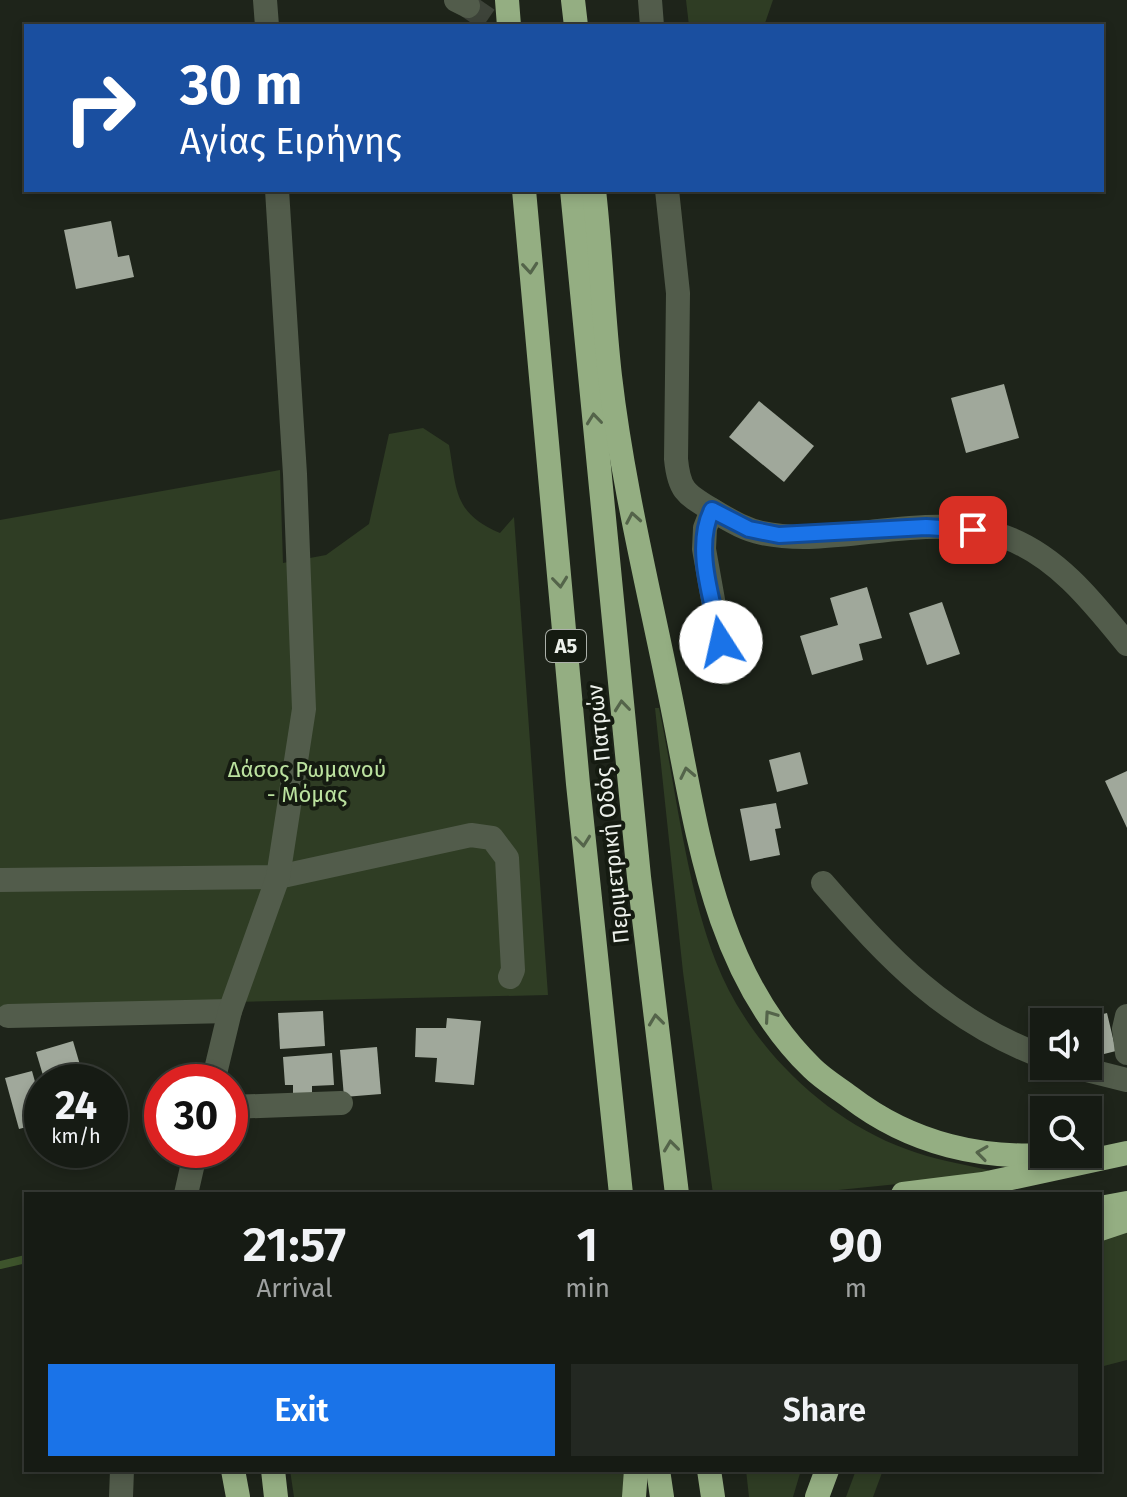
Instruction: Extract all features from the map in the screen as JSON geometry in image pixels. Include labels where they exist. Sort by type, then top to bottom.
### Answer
[{"type":"highway","points":[[507,0],[509,24]]},
{"type":"highway","points":[[558,0],[560,24]]},
{"type":"highway","points":[[573,0],[576,24]]},
{"type":"highway","name":"Περιμετρική Οδός Πατρών","points":[[524,192],[621,1192]]},
{"type":"highway","name":"Περιμετρική Οδός Πατρών","points":[[572,192],[639,877],[677,1192]]},
{"type":"highway","points":[[594,192],[610,376],[636,538],[711,887],[747,981],[771,1019],[812,1068],[866,1110],[940,1144],[985,1154],[1030,1154]]},
{"type":"highway","points":[[1102,1148],[1127,1144]]},
{"type":"highway","points":[[919,1192],[983,1184],[1127,1153]]},
{"type":"highway","points":[[1102,1208],[1127,1203]]},
{"type":"highway","points":[[1102,1228],[1127,1220]]},
{"type":"highway","points":[[233,1472],[238,1497]]},
{"type":"highway","points":[[273,1472],[276,1497]]},
{"type":"highway","points":[[634,1497],[636,1472]]},
{"type":"highway","points":[[658,1472],[662,1497]]},
{"type":"highway","points":[[709,1472],[713,1497]]},
{"type":"highway","points":[[817,1497],[826,1472]]},
{"type":"street","points":[[265,0],[267,24]]},
{"type":"street","points":[[650,0],[652,24]]},
{"type":"street","points":[[217,1064],[230,1011],[278,877],[304,709],[295,474],[277,192]]},
{"type":"street","points":[[667,192],[678,315],[678,479],[689,495],[749,529],[779,535],[926,527],[958,528],[1002,536],[1036,552],[1118,615],[1127,644]]},
{"type":"street","points":[[712,510],[705,528],[704,549],[726,673]]},
{"type":"street","points":[[0,880],[278,877],[471,835],[492,838],[507,858],[512,939],[510,977]]},
{"type":"street","points":[[823,883],[886,955],[909,976],[991,1033],[1030,1051]]},
{"type":"street","points":[[8,1016],[230,1011]]},
{"type":"street","points":[[1127,1016],[1124,1029],[1127,1053]]},
{"type":"street","points":[[1102,1074],[1127,1080]]},
{"type":"street","points":[[248,1106],[341,1103]]},
{"type":"street","points":[[186,1192],[192,1168]]},
{"type":"street","points":[[121,1497],[122,1472]]},
{"type":"green space","points":[[686,0],[773,0],[765,24],[689,24]]},
{"type":"green space","name":"Δάσος Ρωμανού - Μόμας","points":[[423,428],[449,445],[456,487],[465,508],[473,517],[500,533],[514,517],[548,995],[0,1007],[0,520],[280,470],[283,563],[326,555],[369,524],[389,434]]},
{"type":"green space","points":[[655,708],[659,708],[689,869],[706,932],[730,992],[748,1022],[792,1075],[846,1119],[906,1149],[988,1170],[987,1175],[819,1192],[713,1192],[683,972]]},
{"type":"green space","points":[[1127,1232],[1127,1360],[1102,1366],[1102,1240]]},
{"type":"green space","points":[[290,1472],[625,1472],[622,1497],[294,1497]]},
{"type":"green space","points":[[746,1472],[800,1472],[793,1497],[749,1497]]},
{"type":"green space","points":[[855,1472],[882,1472],[873,1497],[846,1497]]},
{"type":"building","points":[[111,221],[118,257],[129,255],[134,277],[76,289],[64,230]]},
{"type":"building","points":[[1004,384],[1019,438],[966,453],[951,398]]},
{"type":"building","points":[[759,401],[814,446],[784,482],[729,437]]},
{"type":"building","points":[[867,587],[882,638],[859,644],[863,660],[812,675],[800,636],[838,625],[830,598]]},
{"type":"building","points":[[942,602],[960,654],[927,665],[909,613]]},
{"type":"building","points":[[800,752],[808,784],[777,792],[769,760]]},
{"type":"building","points":[[1127,771],[1127,828],[1105,781]]},
{"type":"building","points":[[776,803],[781,828],[775,829],[780,855],[750,861],[740,809]]},
{"type":"building","points":[[323,1011],[325,1046],[280,1049],[278,1013]]},
{"type":"building","points":[[1107,1013],[1116,1051],[1102,1054],[1102,1014]]},
{"type":"building","points":[[447,1018],[481,1021],[474,1085],[435,1082],[437,1058],[415,1057],[416,1028],[446,1028]]},
{"type":"building","points":[[73,1041],[80,1064],[40,1064],[36,1052]]},
{"type":"building","points":[[377,1047],[381,1094],[344,1097],[340,1050]]},
{"type":"building","points":[[332,1053],[334,1085],[312,1086],[312,1094],[293,1096],[293,1085],[285,1085],[283,1057]]},
{"type":"building","points":[[24,1073],[24,1128],[19,1129],[5,1078]]},
{"type":"waterway","points":[[0,1265],[24,1259]]},
{"type":"tunnel","points":[[468,6],[494,24]]},
{"type":"route","points":[[721,642],[703,539],[712,510],[749,529],[779,535],[926,527],[973,530]]}]
